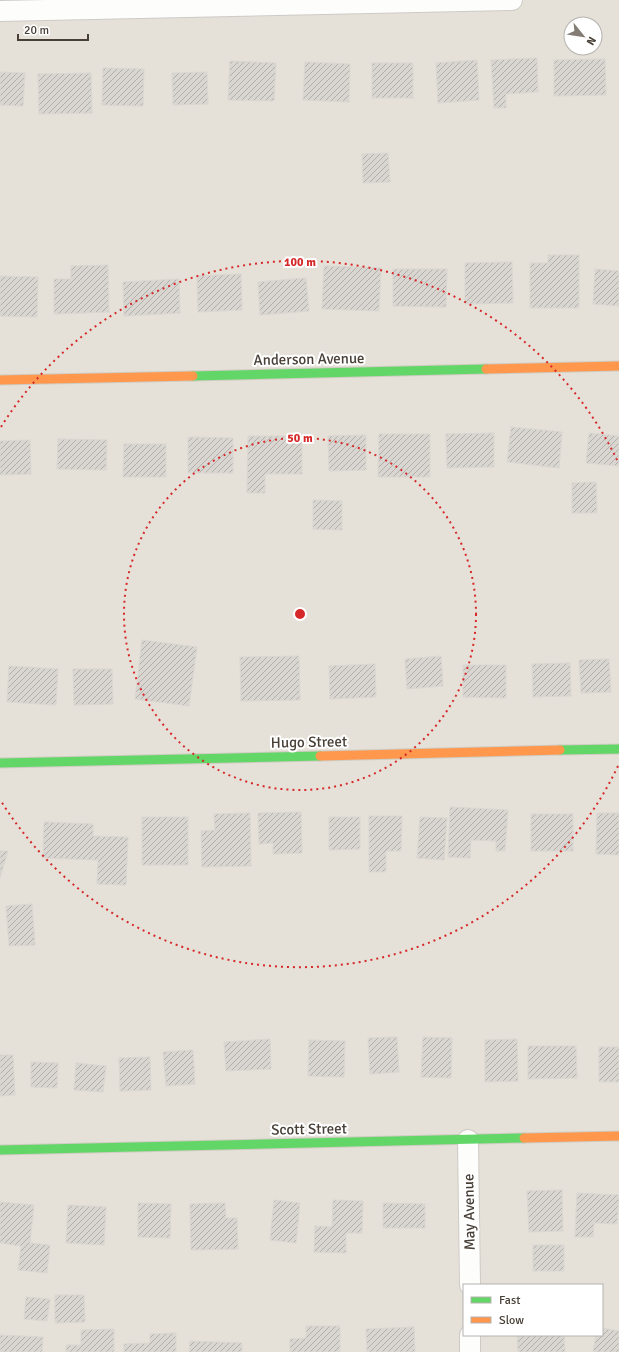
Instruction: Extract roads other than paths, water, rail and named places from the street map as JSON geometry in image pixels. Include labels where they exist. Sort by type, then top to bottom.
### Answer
[{"type":"street","points":[[0,11],[512,0]]},
{"type":"street","name":"Anderson Avenue","points":[[0,380],[619,366]]},
{"type":"street","name":"Hugo Street","points":[[0,763],[619,749]]},
{"type":"street","name":"Scott Street","points":[[0,1150],[619,1136]]},
{"type":"street","name":"May Avenue","points":[[468,1140],[470,1284]]},
{"type":"street","points":[[470,1336],[470,1352]]}]
